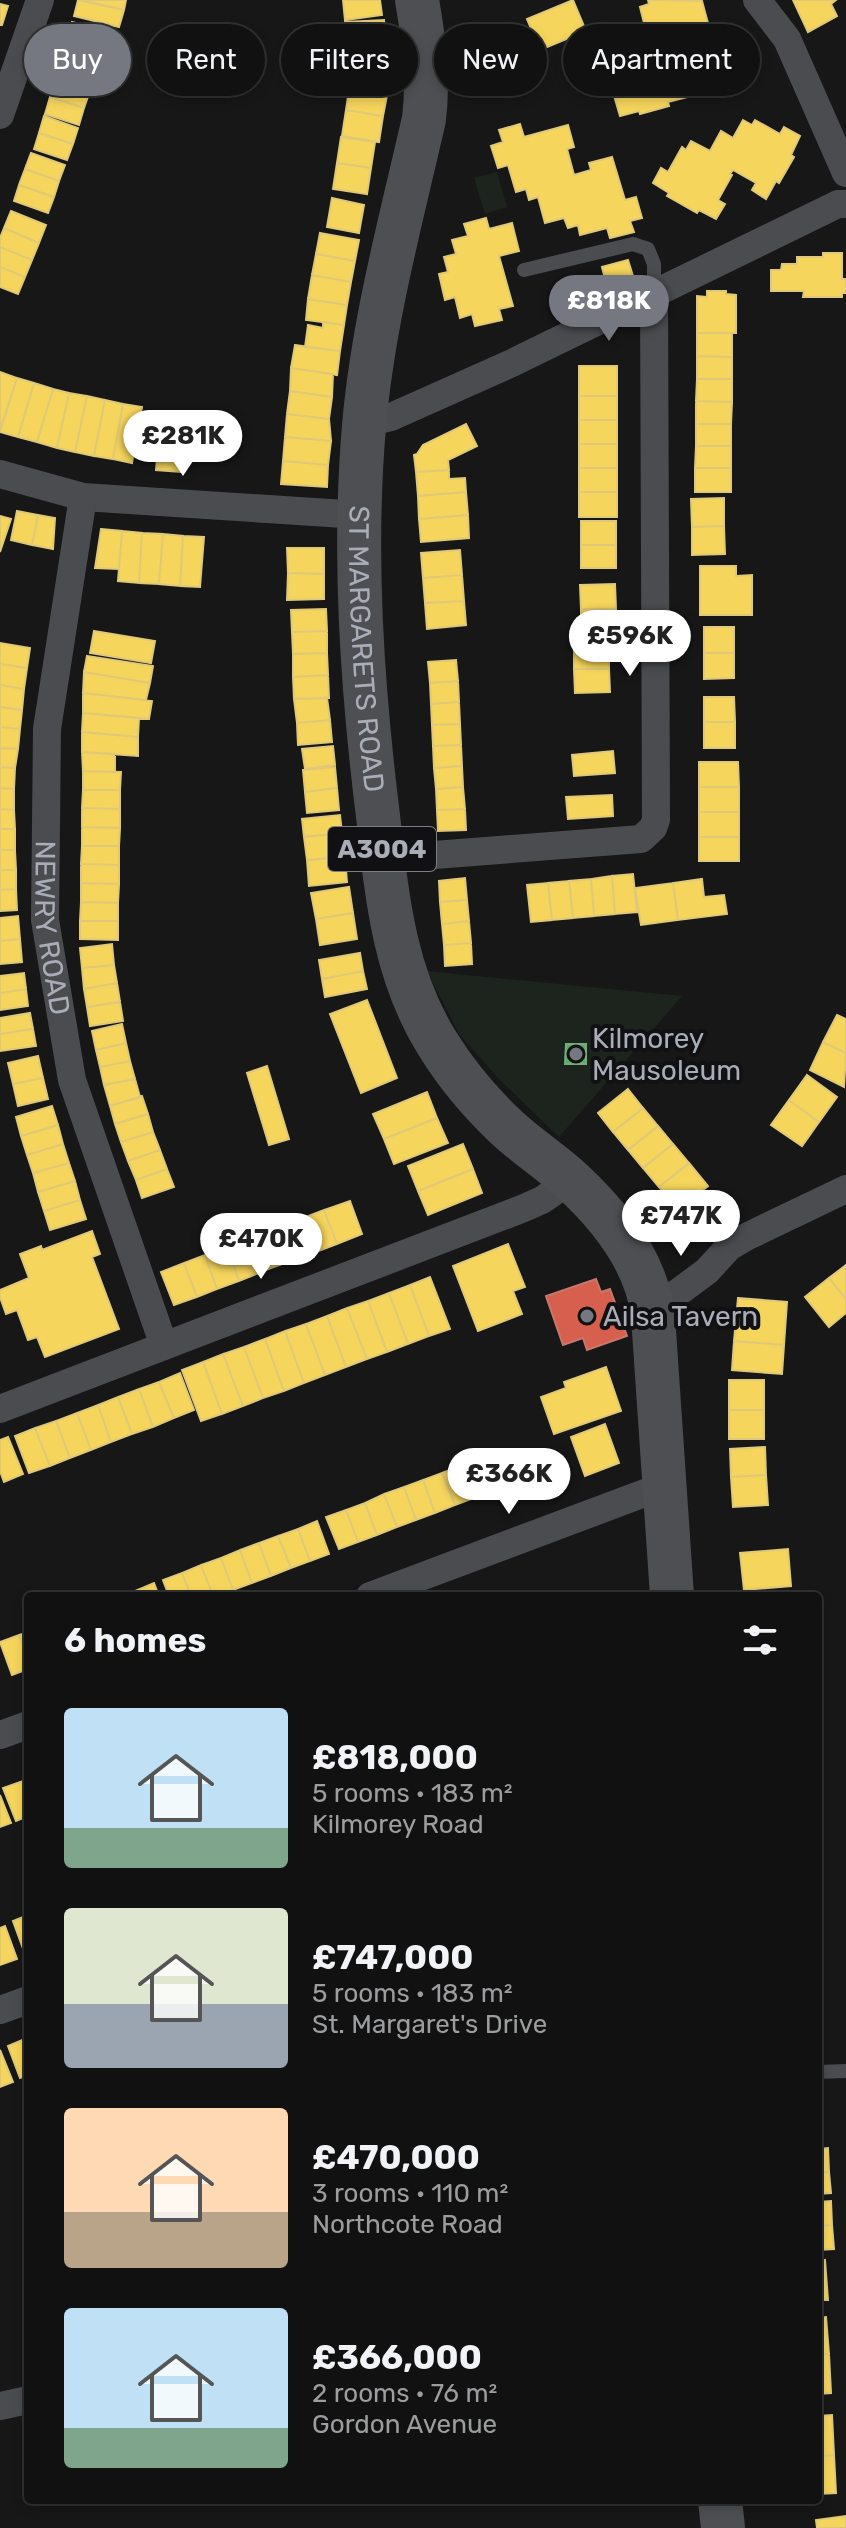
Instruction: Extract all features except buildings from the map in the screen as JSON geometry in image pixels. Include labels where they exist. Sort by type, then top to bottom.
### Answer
[{"type":"main road","name":"ST MARGARETS ROAD","points":[[417,0],[427,70],[424,119],[381,306],[364,424],[360,515],[370,754],[395,940],[409,989],[423,1022],[446,1057],[506,1127],[571,1180],[600,1211],[629,1248],[643,1273],[652,1301],[672,1592]]},
{"type":"main road","points":[[720,2504],[723,2528]]},
{"type":"street","points":[[0,115],[40,0]]},
{"type":"street","points":[[757,0],[787,39],[846,173]]},
{"type":"street","points":[[364,424],[391,417],[445,393],[838,204],[846,204]]},
{"type":"street","points":[[383,859],[641,839],[653,828],[656,820],[654,292]]},
{"type":"street","points":[[0,474],[83,497],[360,515]]},
{"type":"street","name":"NEWRY ROAD","points":[[83,497],[47,729],[45,920],[72,1080],[164,1346]]},
{"type":"street","points":[[0,1409],[524,1208],[571,1180]]},
{"type":"street","points":[[652,1301],[676,1294],[707,1271],[729,1247],[846,1189]]},
{"type":"street","points":[[381,1592],[666,1485]]},
{"type":"street","points":[[0,1735],[24,1726]]},
{"type":"street","points":[[0,2010],[24,2001]]},
{"type":"street","points":[[0,2406],[24,2401]]},
{"type":"lane","points":[[524,270],[633,244],[648,249],[654,264],[654,292]]},
{"type":"lane","points":[[822,2072],[846,2071]]},
{"type":"shaded area","points":[[497,172],[507,207],[485,214],[474,178]]},
{"type":"shaded area","name":"Kilmorey Mausoleum","points":[[427,971],[682,996],[559,1137],[499,1079],[459,1034]]},
{"type":"place","name":"Kilmorey Mausoleum","points":[[576,1054]]},
{"type":"place","name":"Ailsa Tavern","points":[[587,1316]]}]
